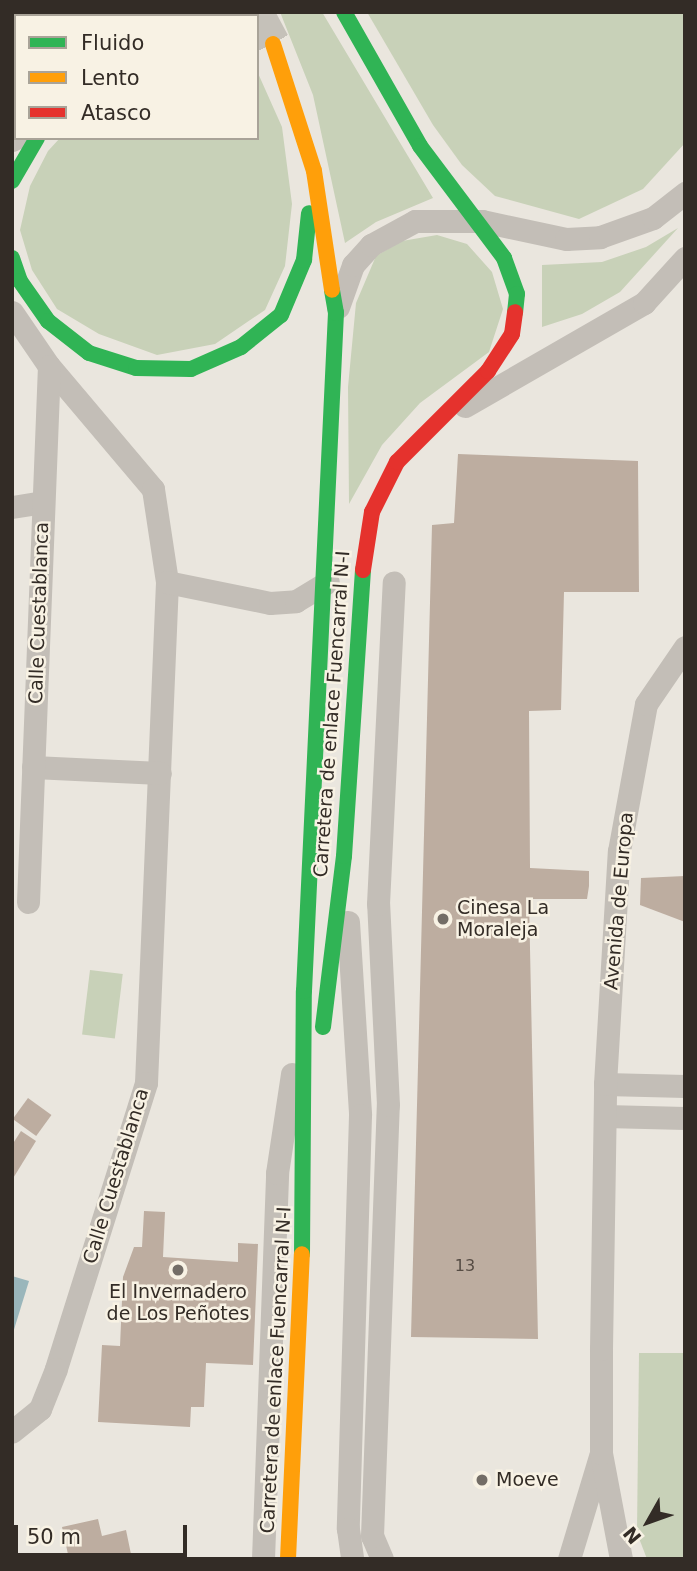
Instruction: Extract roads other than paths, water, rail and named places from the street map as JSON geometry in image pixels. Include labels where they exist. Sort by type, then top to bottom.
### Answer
[{"type":"main road","name":"Carretera de enlace Fuencarral N-I","points":[[305,1183],[344,856],[361,581],[372,512],[397,462],[429,426],[488,372],[512,334],[517,294],[504,258],[482,221],[420,146],[344,12]]},
{"type":"main road","name":"Carretera de enlace Fuencarral N-I","points":[[273,44],[314,171],[336,313],[328,582],[304,991],[305,1183],[288,1559]]},
{"type":"main road","points":[[12,181],[36,140]]},
{"type":"main road","name":"Carretera de enlace Fuencarral N-I","points":[[12,258],[20,281],[48,321],[89,354],[136,368],[191,369],[241,347],[281,315],[304,260],[314,171]]},
{"type":"street","points":[[336,313],[353,265],[392,230],[415,221],[482,221],[566,239],[600,237],[653,218],[685,193]]},
{"type":"street","points":[[429,426],[644,303],[685,258]]},
{"type":"street","points":[[12,312],[49,366]]},
{"type":"street","name":"Calle Cuestablanca","points":[[28,902],[49,366]]},
{"type":"street","name":"Calle Cuestablanca","points":[[12,1432],[40,1409],[56,1368],[146,1083],[167,582],[153,489],[49,366]]},
{"type":"street","name":"Calle Cuestablanca","points":[[12,507],[43,502]]},
{"type":"street","points":[[167,582],[206,586],[270,603],[296,601],[328,582]]},
{"type":"street","points":[[382,1559],[372,1536],[388,1105],[378,904],[394,582]]},
{"type":"street","name":"Avenida de Europa","points":[[621,1559],[601,1453],[605,1084],[621,836],[646,704],[685,647]]},
{"type":"street","points":[[33,767],[160,773]]},
{"type":"street","points":[[344,856],[360,1115],[348,1529],[352,1559]]},
{"type":"street","points":[[262,1559],[277,1174],[304,991]]},
{"type":"street","points":[[605,1084],[685,1086]]},
{"type":"street","points":[[605,1116],[685,1118]]},
{"type":"street","name":"Avenida de Europa","points":[[569,1559],[601,1453]]},
{"type":"water","points":[[12,1276],[29,1281],[12,1336]]},
{"type":"tunnel","points":[[259,18],[273,44]]},
{"type":"place","name":"Cinesa La Moraleja","points":[[443,919]]},
{"type":"place","name":"El Invernadero de Los Peñotes","points":[[178,1270]]},
{"type":"place","name":"Moeve","points":[[482,1480]]}]
